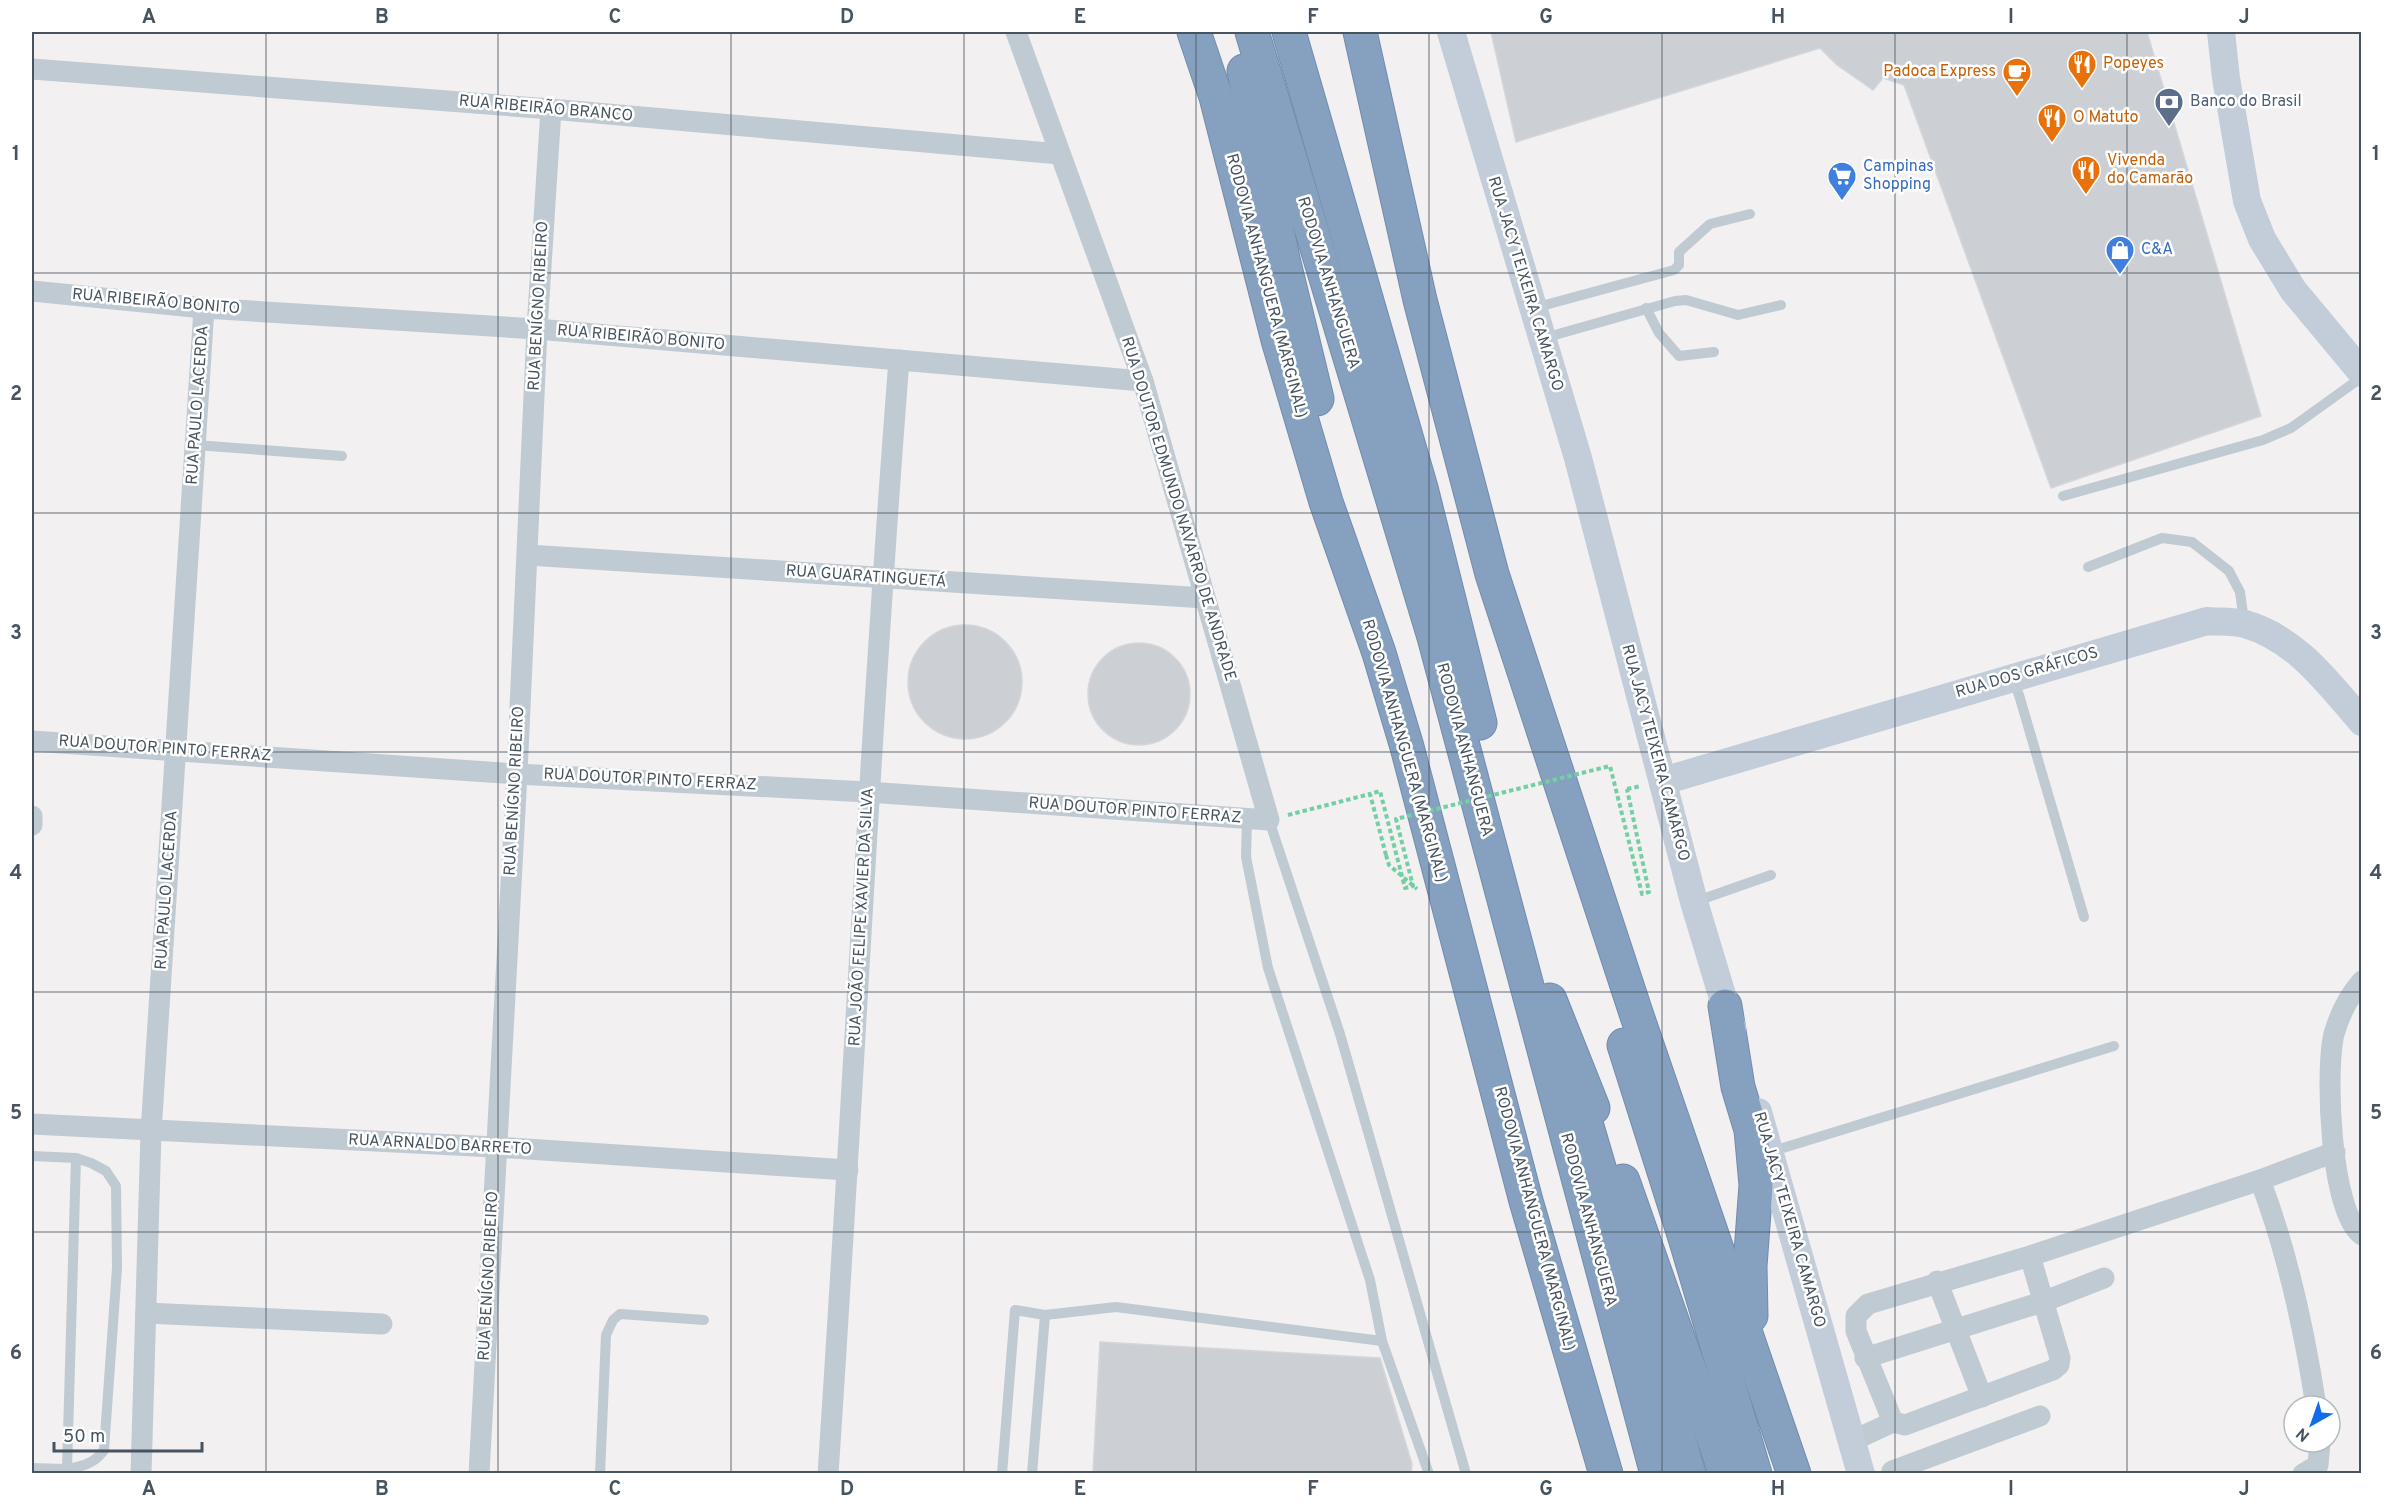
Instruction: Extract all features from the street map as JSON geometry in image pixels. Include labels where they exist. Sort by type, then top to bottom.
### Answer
[{"type":"highway","name":"RODOVIA ANHANGUERA (MARGINAL)","points":[[1194,32],[1216,97],[1278,340],[1319,480],[1378,653],[1407,747],[1526,1201],[1606,1473]]},
{"type":"highway","points":[[1236,32],[1284,263],[1378,653]]},
{"type":"highway","name":"RODOVIA ANHANGUERA","points":[[1252,32],[1434,638],[1657,1473]]},
{"type":"highway","name":"RODOVIA ANHANGUERA","points":[[1289,32],[1421,488],[1550,1000],[1689,1473]]},
{"type":"highway","points":[[1336,32],[1420,300]]},
{"type":"highway","points":[[1360,32],[1420,300],[1480,535],[1635,1012],[1794,1473]]},
{"type":"highway","points":[[1521,662],[1556,840],[1682,1230],[1755,1473]]},
{"type":"highway","points":[[1550,1000],[1640,1224],[1726,1473]]},
{"type":"highway","points":[[1725,1006],[1738,1087],[1751,1130],[1756,1185],[1749,1305],[1758,1365]]},
{"type":"street","name":"RUA DOUTOR EDMUNDO NAVARRO DE ANDRADE","points":[[1016,32],[1143,381],[1269,820]]},
{"type":"street","name":"RUA JACY TEIXEIRA CAMARGO","points":[[1451,32],[1585,484],[1694,902],[1770,1152],[1861,1473]]},
{"type":"street","points":[[2222,32],[2226,78],[2247,201],[2262,238],[2293,290],[2361,375]]},
{"type":"street","name":"RUA RIBEIRÃO BRANCO","points":[[32,69],[551,109],[1060,154]]},
{"type":"street","name":"RUA BENÍGNO RIBEIRO","points":[[479,1473],[517,774],[537,329],[551,109]]},
{"type":"street","name":"RUA RIBEIRÃO BONITO","points":[[32,291],[204,308],[537,329],[1143,381]]},
{"type":"street","name":"RUA PAULO LACERDA","points":[[141,1473],[151,1132],[204,308]]},
{"type":"street","name":"RUA JOÃO FELIPE XAVIER DA SILVA","points":[[828,1473],[848,1170],[868,792],[882,578],[900,360]]},
{"type":"street","name":"RUA GUARATINGUETÁ","points":[[528,555],[1205,598]]},
{"type":"street","name":"RUA DOS GRÁFICOS","points":[[1663,781],[2207,621],[2244,624],[2278,639],[2305,657],[2361,722]]},
{"type":"street","name":"RUA DOUTOR PINTO FERRAZ","points":[[32,741],[177,749],[517,774],[868,792],[1269,820]]},
{"type":"street","points":[[32,816],[32,825]]},
{"type":"street","points":[[2361,981],[2347,999],[2334,1034],[2330,1068],[2340,1199],[2355,1231],[2361,1235]]},
{"type":"street","name":"RUA ARNALDO BARRETO","points":[[32,1124],[151,1132],[495,1147],[848,1170]]},
{"type":"street","points":[[1893,1422],[1865,1358],[1856,1331],[1856,1316],[1868,1304],[1937,1281],[2030,1256],[2260,1180],[2335,1152]]},
{"type":"street","points":[[2260,1180],[2278,1228],[2292,1280],[2307,1347],[2314,1394]]},
{"type":"street","points":[[1852,1441],[1893,1422],[1905,1425],[2053,1370],[2059,1365],[2060,1358],[2045,1301],[2030,1256]]},
{"type":"street","points":[[1865,1358],[2045,1301],[2104,1278]]},
{"type":"street","points":[[1937,1281],[1982,1397]]},
{"type":"street","points":[[146,1313],[382,1324]]},
{"type":"street","points":[[1890,1473],[2040,1416]]},
{"type":"street","points":[[2303,1473],[2318,1465],[2319,1454]]},
{"type":"lane","points":[[1533,309],[1674,270],[1678,265],[1679,252],[1710,224],[1750,213]]},
{"type":"lane","points":[[1542,338],[1646,308],[1686,300],[1738,315],[1781,305]]},
{"type":"lane","points":[[1646,308],[1659,333],[1679,356],[1714,352]]},
{"type":"lane","points":[[2063,496],[2263,440],[2291,428],[2361,375]]},
{"type":"lane","points":[[196,445],[342,456]]},
{"type":"lane","points":[[2088,567],[2162,538],[2192,542],[2229,571],[2240,592],[2244,624]]},
{"type":"lane","points":[[2011,677],[2019,695],[2084,917]]},
{"type":"lane","points":[[1247,819],[1246,857],[1268,968],[1370,1280],[1382,1341],[1428,1473]]},
{"type":"lane","points":[[1269,820],[1340,1034],[1466,1473]]},
{"type":"lane","points":[[1694,902],[1771,875]]},
{"type":"lane","points":[[1770,1152],[2114,1046]]},
{"type":"lane","points":[[32,1156],[76,1158],[106,1171],[116,1186],[117,1268],[104,1450],[98,1458],[67,1469],[32,1468]]},
{"type":"lane","points":[[67,1469],[76,1158]]},
{"type":"lane","points":[[1002,1473],[1015,1310],[1045,1315],[1116,1307],[1382,1341]]},
{"type":"lane","points":[[600,1473],[606,1335],[613,1320],[620,1314],[704,1320]]},
{"type":"lane","points":[[1032,1473],[1045,1315]]},
{"type":"path","points":[[1269,820],[1380,791],[1404,888],[1413,886],[1396,819],[1610,766],[1642,894],[1649,892],[1627,789]]},
{"type":"path","points":[[1370,794],[1386,855]]},
{"type":"building","points":[[1491,32],[2147,32],[2261,416],[2051,488],[1904,85],[1883,78],[1873,90],[1837,65],[1820,48],[1516,142]]},
{"type":"building","points":[[965,625],[987,629],[1005,642],[1018,660],[1022,682],[1018,704],[1005,722],[987,735],[965,739],[943,735],[925,722],[912,704],[908,682],[912,660],[925,642],[943,629]]},
{"type":"building","points":[[1139,643],[1159,647],[1175,658],[1186,674],[1190,694],[1186,714],[1175,730],[1159,741],[1139,745],[1119,741],[1103,730],[1092,714],[1088,694],[1092,674],[1103,658],[1119,647]]},
{"type":"building","points":[[1100,1342],[1380,1358],[1412,1464],[1411,1473],[1093,1473]]},
{"type":"place","name":"Popeyes","points":[[2082,90]]},
{"type":"place","name":"Padoca Express","points":[[2017,98]]},
{"type":"place","name":"Banco do Brasil","points":[[2169,128]]},
{"type":"place","name":"O Matuto","points":[[2052,144]]},
{"type":"place","name":"Vivenda do Camarão","points":[[2086,196]]},
{"type":"place","name":"Campinas Shopping","points":[[1842,202]]},
{"type":"place","name":"C&A","points":[[2120,276]]}]
